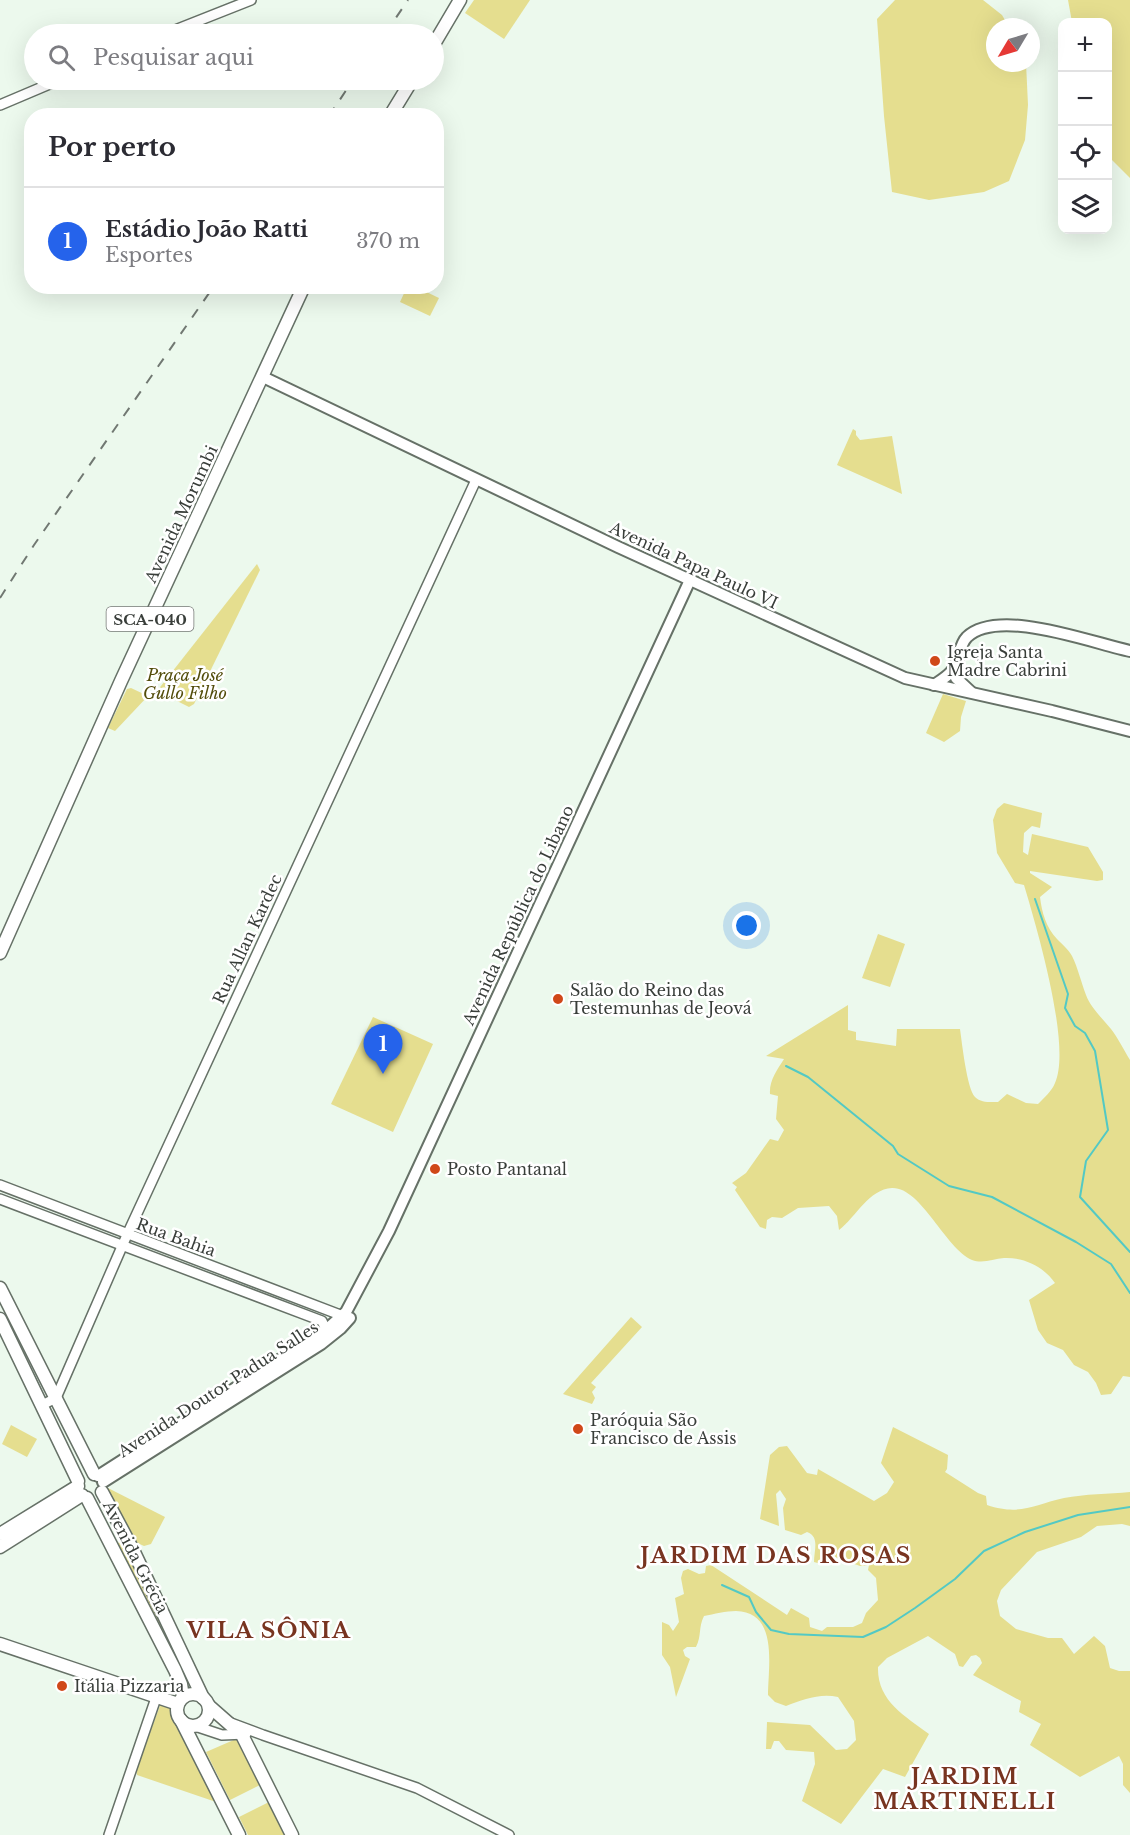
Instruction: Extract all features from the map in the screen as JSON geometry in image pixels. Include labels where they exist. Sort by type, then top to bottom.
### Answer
[{"type":"main road","points":[[444,27],[460,0]]},
{"type":"main road","points":[[395,108],[406,90]]},
{"type":"main road","name":"Avenida Morumbi","points":[[0,952],[121,681],[300,294]]},
{"type":"main road","name":"Avenida Papa Paulo VI","points":[[263,377],[690,580],[905,678],[1130,731]]},
{"type":"main road","name":"Avenida República do Libano","points":[[346,1318],[690,580]]},
{"type":"main road","points":[[934,685],[953,670],[962,644],[968,637],[980,630],[1004,625],[1026,626],[1130,651]]},
{"type":"main road","points":[[953,670],[957,678],[971,692]]},
{"type":"main road","name":"Avenida Grécia","points":[[0,1288],[99,1481],[206,1702]]},
{"type":"main road","name":"Avenida Doutor Padua Salles","points":[[99,1481],[324,1326],[346,1318]]},
{"type":"main road","name":"Avenida Doutor Padua Salles","points":[[99,1481],[321,1344],[346,1318]]},
{"type":"main road","name":"Avenida Grécia","points":[[0,1319],[81,1490],[111,1543],[181,1684],[181,1701]]},
{"type":"main road","points":[[0,1547],[81,1490],[86,1474],[99,1481],[97,1497],[81,1490]]},
{"type":"main road","points":[[0,1534],[81,1490]]},
{"type":"main road","points":[[111,1543],[126,1536]]},
{"type":"main road","points":[[118,1558],[133,1550]]},
{"type":"main road","points":[[0,1644],[156,1698],[181,1701],[195,1694],[206,1702],[216,1715],[248,1732],[292,1835]]},
{"type":"main road","points":[[169,1660],[182,1653]]},
{"type":"main road","points":[[181,1701],[177,1711],[238,1835]]},
{"type":"main road","points":[[181,1720],[184,1724],[195,1726],[206,1720],[206,1702]]},
{"type":"street","points":[[190,24],[251,0]]},
{"type":"street","points":[[0,105],[35,90]]},
{"type":"street","name":"Rua Allan Kardec","points":[[56,1398],[127,1235],[477,480]]},
{"type":"street","name":"Rua Bahia","points":[[0,1185],[346,1318]]},
{"type":"street","name":"Rua Bahia","points":[[0,1199],[324,1326]]},
{"type":"street","points":[[324,1326],[328,1316],[327,1310]]},
{"type":"street","points":[[42,1405],[56,1398]]},
{"type":"street","points":[[109,1835],[156,1698]]},
{"type":"street","points":[[195,1726],[222,1735],[248,1732],[263,1735],[417,1788],[509,1835]]},
{"type":"green space","points":[[474,0],[530,0],[504,39],[465,13]]},
{"type":"green space","points":[[895,0],[983,0],[1002,15],[1004,18],[986,18],[986,72],[1026,72],[1028,105],[1025,140],[1009,181],[984,192],[929,200],[892,192],[877,19]]},
{"type":"green space","points":[[1068,0],[1130,0],[1130,178],[1112,160],[1112,18],[1071,18]]},
{"type":"green space","points":[[404,294],[431,294],[439,298],[430,316],[400,302]]},
{"type":"green space","points":[[853,429],[860,440],[892,436],[902,494],[837,465]]},
{"type":"green space","name":"Praça José Gullo Filho","points":[[257,564],[260,570],[194,704],[189,707],[157,691]]},
{"type":"green space","points":[[131,688],[148,696],[115,731],[108,728],[127,689]]},
{"type":"green space","points":[[943,694],[966,701],[960,731],[944,742],[926,733]]},
{"type":"green space","points":[[1004,803],[1042,813],[1040,828],[1032,826],[1024,833],[1023,852],[1028,855],[1032,834],[1088,847],[1103,872],[1103,880],[1097,881],[1030,871],[1030,873],[1052,887],[1040,897],[1047,925],[1072,956],[1088,1000],[1114,1033],[1130,1060],[1130,1377],[1123,1376],[1111,1394],[1101,1395],[1088,1372],[1074,1365],[1063,1350],[1047,1343],[1038,1330],[1029,1300],[1055,1283],[1045,1272],[1019,1259],[1004,1258],[980,1262],[972,1260],[952,1244],[923,1207],[903,1190],[892,1188],[876,1193],[839,1230],[837,1216],[829,1206],[798,1208],[782,1218],[772,1217],[767,1220],[766,1229],[760,1227],[735,1190],[737,1187],[732,1183],[746,1173],[770,1139],[778,1141],[784,1130],[776,1119],[778,1096],[770,1094],[770,1089],[776,1071],[784,1059],[766,1056],[848,1005],[848,1030],[856,1032],[856,1040],[896,1046],[897,1029],[960,1029],[970,1085],[975,1097],[980,1100],[998,1102],[1007,1094],[1026,1103],[1038,1104],[1052,1089],[1059,1066],[1056,1015],[1044,955],[1024,885],[1015,883],[997,853],[993,820],[997,809]]},
{"type":"green space","points":[[878,934],[905,944],[890,987],[862,978]]},
{"type":"green space","points":[[373,1017],[433,1044],[393,1132],[331,1104]]},
{"type":"green space","points":[[631,1317],[642,1327],[591,1383],[596,1387],[592,1392],[595,1398],[592,1404],[563,1394]]},
{"type":"green space","points":[[11,1425],[37,1439],[27,1457],[2,1444]]},
{"type":"green space","points":[[893,1427],[948,1455],[945,1472],[986,1496],[987,1505],[1009,1510],[1064,1498],[1130,1492],[1130,1526],[1122,1524],[1097,1526],[1081,1537],[1037,1552],[1001,1590],[997,1601],[1000,1616],[1016,1629],[1048,1638],[1062,1638],[1074,1654],[1094,1636],[1105,1646],[1110,1668],[1130,1671],[1130,1793],[1123,1785],[1123,1764],[1119,1756],[1080,1777],[1030,1745],[1041,1724],[1019,1712],[1021,1701],[973,1675],[982,1663],[976,1655],[971,1656],[963,1667],[959,1666],[955,1654],[928,1636],[887,1658],[878,1667],[879,1679],[887,1698],[902,1714],[929,1734],[905,1777],[883,1769],[841,1824],[802,1801],[815,1764],[814,1752],[786,1750],[779,1741],[774,1741],[771,1749],[766,1749],[767,1722],[810,1725],[836,1750],[847,1749],[856,1740],[854,1721],[838,1697],[805,1699],[786,1706],[775,1702],[768,1695],[768,1643],[759,1621],[750,1614],[736,1611],[704,1616],[696,1647],[687,1647],[683,1650],[685,1656],[690,1659],[676,1697],[670,1667],[662,1655],[662,1622],[669,1625],[673,1631],[679,1622],[675,1598],[684,1594],[681,1578],[683,1571],[688,1569],[699,1574],[705,1573],[706,1566],[711,1565],[787,1615],[791,1608],[809,1618],[810,1627],[822,1631],[827,1627],[853,1627],[862,1623],[866,1613],[878,1600],[876,1578],[868,1570],[869,1565],[860,1566],[832,1556],[821,1564],[814,1562],[814,1537],[807,1532],[801,1535],[785,1530],[783,1508],[786,1499],[780,1490],[776,1494],[779,1526],[760,1519],[770,1455],[779,1447],[787,1446],[807,1473],[817,1475],[818,1469],[874,1501],[887,1493],[894,1482],[881,1463]]},
{"type":"green space","points":[[106,1487],[165,1517],[151,1544],[144,1546],[133,1541]]},
{"type":"green space","points":[[120,1542],[176,1650],[173,1655],[116,1544]]},
{"type":"green space","points":[[161,1703],[171,1707],[218,1800],[216,1802],[137,1775],[136,1770]]},
{"type":"green space","points":[[236,1739],[260,1785],[230,1800],[206,1752]]},
{"type":"green space","points":[[269,1802],[289,1835],[248,1835],[239,1817]]},
{"type":"waterway","points":[[1035,899],[1068,994],[1065,1008],[1075,1026],[1085,1033],[1095,1051],[1108,1130],[1086,1161],[1080,1197],[1130,1252]]},
{"type":"waterway","points":[[786,1066],[808,1077],[893,1146],[898,1154],[949,1186],[992,1197],[1076,1242],[1111,1264],[1130,1293]]},
{"type":"waterway","points":[[722,1585],[749,1597],[756,1612],[771,1630],[789,1634],[863,1637],[886,1627],[915,1608],[955,1579],[984,1551],[1025,1532],[1078,1515],[1130,1507]]},
{"type":"railway","points":[[392,24],[408,0]]},
{"type":"railway","points":[[334,108],[346,90]]},
{"type":"railway","points":[[0,598],[34,545],[208,294]]},
{"type":"place","name":"Igreja Santa Madre Cabrini","points":[[935,661]]},
{"type":"place","name":"Salão do Reino das Testemunhas de Jeová","points":[[558,999]]},
{"type":"place","name":"Estádio João Ratti","points":[[383,1074]]},
{"type":"place","name":"Posto Pantanal","points":[[435,1169]]},
{"type":"place","name":"Paróquia São Francisco de Assis","points":[[578,1429]]},
{"type":"place","name":"Itália Pizzaria","points":[[62,1686]]},
{"type":"district","name":"JARDIM DAS ROSAS","points":[[776,1555]]},
{"type":"district","name":"VILA SÔNIA","points":[[269,1630]]},
{"type":"district","name":"JARDIM MARTINELLI","points":[[965,1788]]}]
